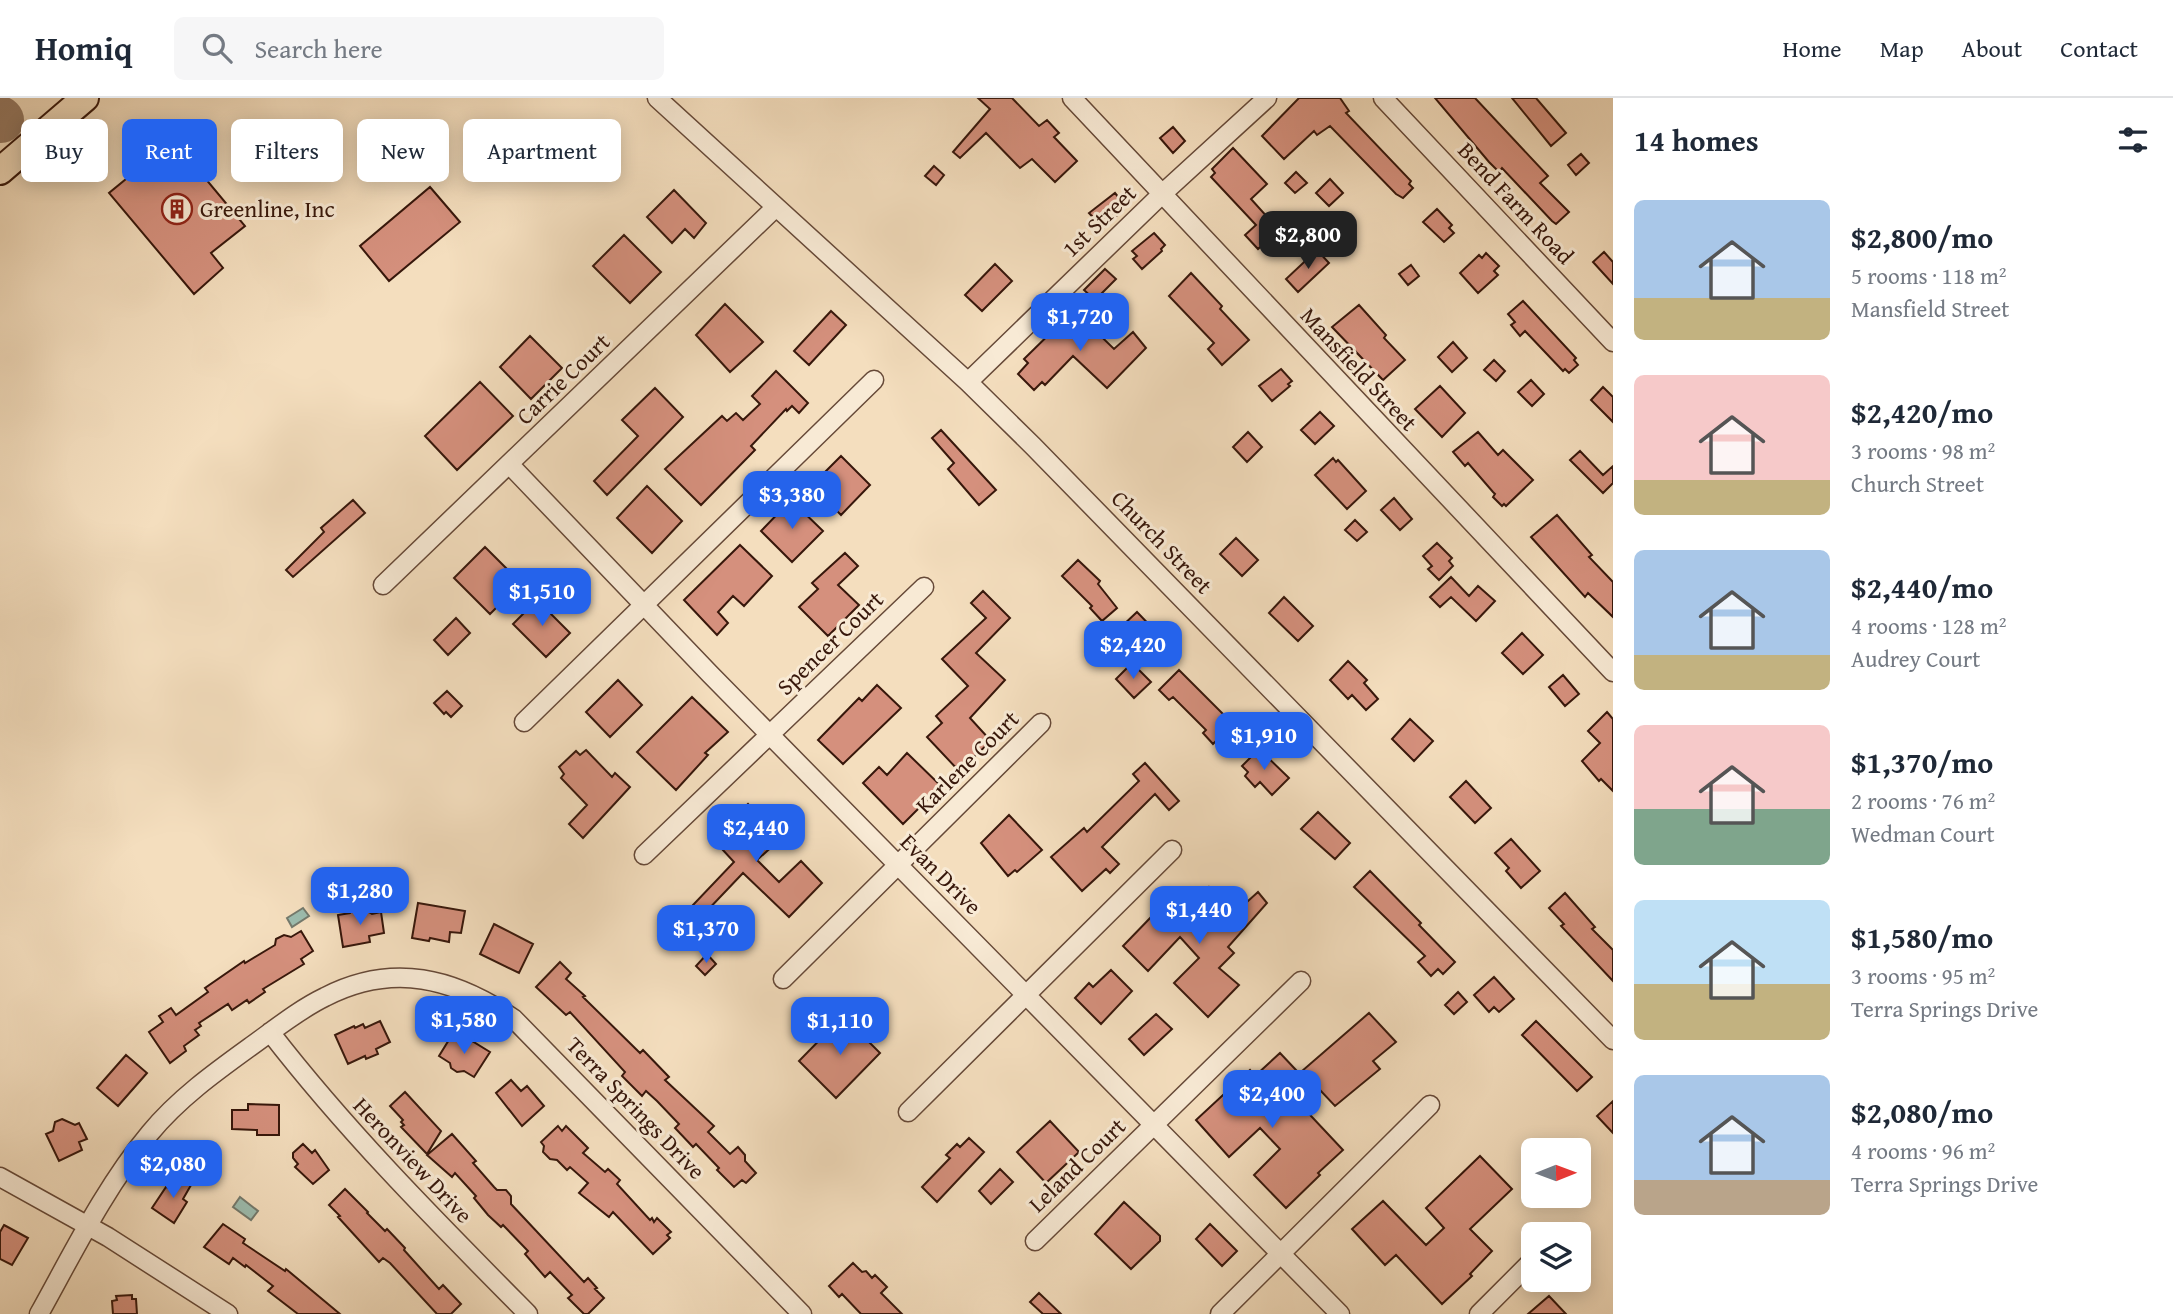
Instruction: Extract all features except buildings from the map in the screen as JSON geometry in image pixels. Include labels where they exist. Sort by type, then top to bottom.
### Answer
[{"type":"main road","points":[[0,171],[85,98]]},
{"type":"street","name":"Church Street","points":[[657,98],[968,382],[1613,1040]]},
{"type":"street","name":"Mansfield Street","points":[[1072,98],[1613,672]]},
{"type":"street","name":"1st Street","points":[[968,382],[1162,194],[1267,98]]},
{"type":"street","name":"Bend Farm Road","points":[[1383,98],[1613,342]]},
{"type":"street","name":"Carrie Court","points":[[383,585],[776,207]]},
{"type":"street","points":[[524,722],[874,380]]},
{"type":"street","name":"Evan Drive","points":[[510,465],[770,735],[1340,1314]]},
{"type":"street","name":"Spencer Court","points":[[644,855],[924,587]]},
{"type":"street","name":"Karlene Court","points":[[783,979],[1041,723]]},
{"type":"street","points":[[908,1112],[1172,850]]},
{"type":"street","name":"Terra Springs Drive","points":[[39,1314],[111,1186],[151,1131],[206,1079],[324,997],[347,987],[393,978],[438,982],[463,989],[489,1002],[513,1019],[802,1314]]},
{"type":"street","name":"Leland Court","points":[[1035,1241],[1300,981]]},
{"type":"street","name":"Heronview Drive","points":[[270,1032],[348,1129],[528,1314]]},
{"type":"street","points":[[1220,1314],[1430,1105]]},
{"type":"street","points":[[0,1177],[88,1226],[228,1314]]},
{"type":"street","points":[[1479,1314],[1521,1272]]},
{"type":"shaded area","points":[[303,908],[309,916],[292,927],[287,918]]},
{"type":"shaded area","points":[[240,1197],[258,1211],[251,1220],[233,1207]]},
{"type":"place","name":"Greenline, Inc","points":[[177,209]]}]
